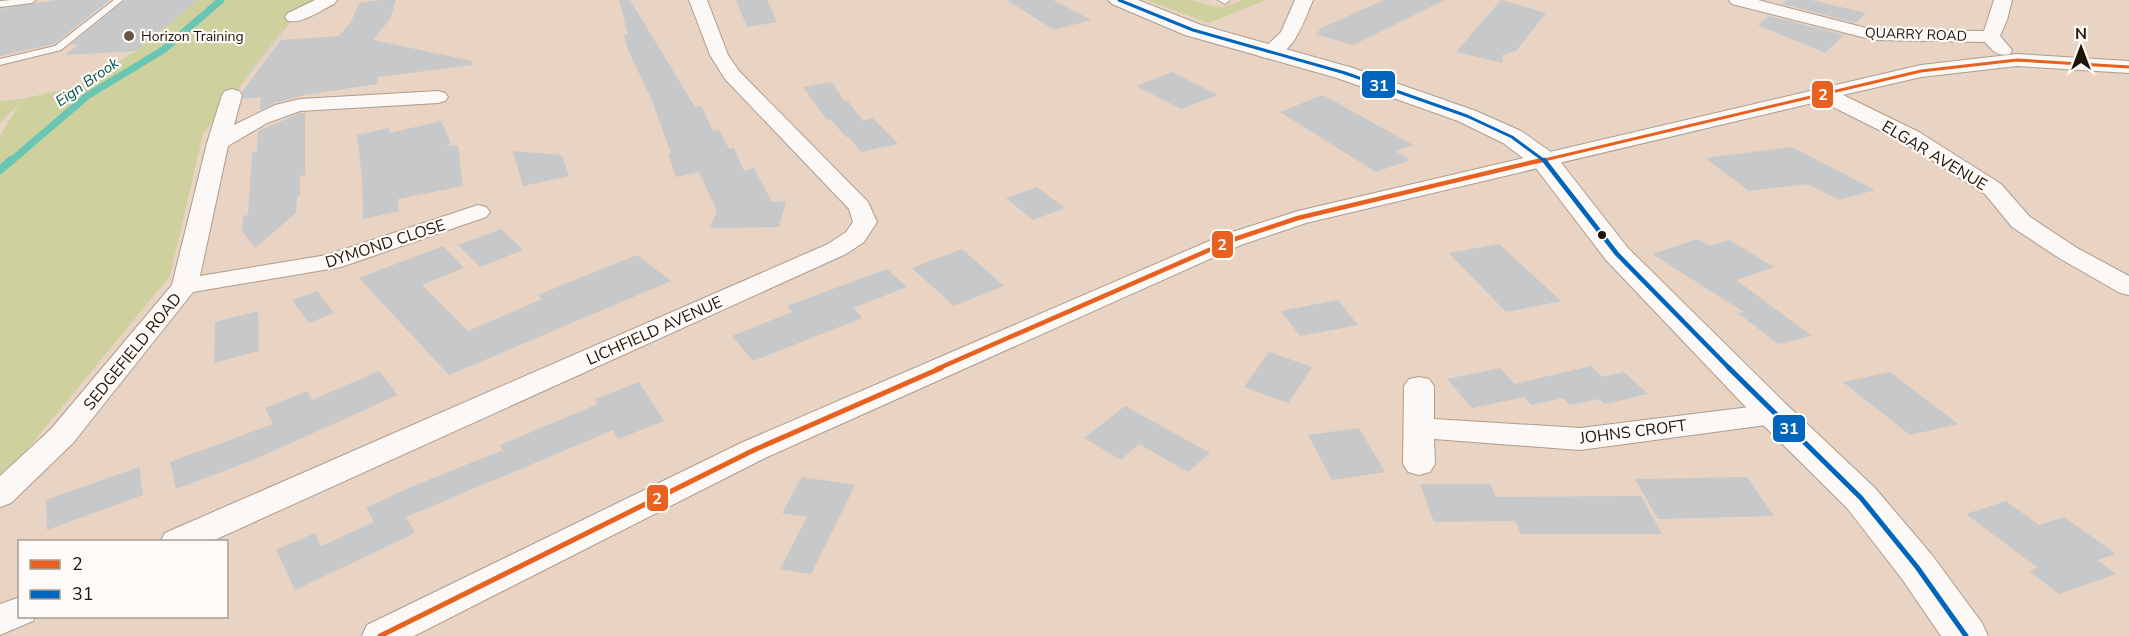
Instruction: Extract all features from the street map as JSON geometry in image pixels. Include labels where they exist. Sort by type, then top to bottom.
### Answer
[{"type":"street","points":[[294,17],[328,0]]},
{"type":"street","name":"LICHFIELD AVENUE","points":[[182,540],[837,249],[855,237],[865,222],[860,207],[732,75],[719,55],[698,0]]},
{"type":"street","points":[[1119,0],[1193,30],[1345,73],[1467,116],[1512,136],[1545,161],[1617,254],[1774,414],[1861,498],[1917,567],[1966,636]]},
{"type":"street","points":[[1268,53],[1284,42],[1296,26],[1304,0]]},
{"type":"street","name":"QUARRY ROAD","points":[[1990,38],[2003,0]]},
{"type":"street","name":"QUARRY ROAD","points":[[1745,1],[1874,35],[1990,38]]},
{"type":"street","name":"QUARRY ROAD","points":[[1990,38],[1995,45],[2017,60]]},
{"type":"street","points":[[380,636],[754,450],[1232,240],[1298,218],[1921,71],[2017,60],[2129,67]]},
{"type":"street","name":"ELGAR AVENUE","points":[[1822,93],[1911,137],[1992,189],[2021,222],[2067,252],[2129,286]]},
{"type":"street","name":"SEDGEFIELD ROAD","points":[[0,495],[62,436],[185,286],[218,143],[232,95]]},
{"type":"street","points":[[218,143],[260,119],[282,109],[300,105],[438,98]]},
{"type":"street","name":"DYMOND CLOSE","points":[[185,286],[332,262],[478,212]]},
{"type":"street","points":[[1419,386],[1419,464]]},
{"type":"street","name":"JOHNS CROFT","points":[[1419,428],[1580,439],[1774,414]]},
{"type":"street","points":[[0,620],[18,612]]},
{"type":"lane","points":[[0,4],[32,0]]},
{"type":"lane","points":[[0,62],[58,48],[119,0]]},
{"type":"path","points":[[232,95],[294,17]]},
{"type":"green space","points":[[198,0],[328,0],[294,17],[203,134],[170,276],[25,452],[0,475],[0,136],[20,103],[0,123],[0,101],[22,99],[79,86],[136,51]]},
{"type":"green space","points":[[1146,0],[1190,0],[1220,7],[1240,0],[1266,0],[1208,23]]},
{"type":"building","points":[[56,0],[110,0],[54,44],[0,56],[0,9]]},
{"type":"building","points":[[125,0],[198,0],[136,51],[65,55],[79,44],[70,45]]},
{"type":"building","points":[[396,0],[390,19],[373,40],[472,61],[472,65],[378,77],[377,84],[305,95],[274,103],[260,110],[261,97],[243,99],[242,92],[281,40],[339,36],[351,22],[359,3]]},
{"type":"building","points":[[619,0],[630,0],[695,107],[701,106],[713,131],[719,130],[729,149],[734,148],[744,171],[754,168],[772,202],[786,201],[779,227],[710,228],[717,211],[699,172],[676,177],[668,154],[671,153],[651,98],[628,50],[624,34],[628,34]]},
{"type":"building","points":[[736,0],[767,0],[777,22],[747,27]]},
{"type":"building","points":[[1007,0],[1053,0],[1091,20],[1054,30]]},
{"type":"building","points":[[1384,0],[1445,0],[1353,45],[1315,34],[1321,31],[1317,30]]},
{"type":"building","points":[[1501,0],[1546,13],[1516,51],[1502,55],[1503,63],[1456,52]]},
{"type":"building","points":[[1787,0],[1811,0],[1866,13],[1856,23],[1782,4]]},
{"type":"building","points":[[1769,16],[1844,35],[1825,53],[1758,25]]},
{"type":"building","points":[[1172,72],[1218,95],[1181,109],[1136,86]]},
{"type":"building","points":[[832,82],[844,101],[847,100],[863,121],[873,118],[898,144],[861,152],[830,119],[827,120],[803,87]]},
{"type":"building","points":[[1323,95],[1413,145],[1395,151],[1410,160],[1376,172],[1280,112]]},
{"type":"building","points":[[305,113],[305,175],[300,176],[300,196],[297,197],[296,213],[255,248],[242,231],[243,216],[248,215],[252,152],[257,151],[258,131]]},
{"type":"building","points":[[441,121],[451,143],[445,145],[458,146],[463,186],[398,199],[399,211],[363,219],[362,176],[357,135],[389,128],[390,133]]},
{"type":"building","points":[[1792,147],[1875,190],[1839,200],[1808,184],[1749,191],[1705,158]]},
{"type":"building","points":[[513,151],[562,155],[569,176],[523,186]]},
{"type":"building","points":[[1037,187],[1065,208],[1033,220],[1006,198]]},
{"type":"building","points":[[501,229],[523,250],[480,267],[458,245]]},
{"type":"building","points":[[1698,239],[1710,246],[1729,240],[1774,267],[1736,280],[1812,336],[1778,344],[1738,313],[1744,312],[1652,254]]},
{"type":"building","points":[[1499,244],[1561,301],[1506,312],[1449,253]]},
{"type":"building","points":[[443,246],[464,268],[422,285],[468,331],[542,299],[538,295],[637,255],[671,281],[449,375],[359,278]]},
{"type":"building","points":[[962,249],[1004,286],[954,306],[912,268]]},
{"type":"building","points":[[887,269],[907,287],[853,308],[862,318],[753,361],[732,336],[792,312],[787,306]]},
{"type":"building","points":[[317,291],[334,313],[309,323],[292,300]]},
{"type":"building","points":[[1338,300],[1358,325],[1300,336],[1281,311]]},
{"type":"building","points":[[258,311],[259,351],[214,363],[215,322]]},
{"type":"building","points":[[1269,352],[1312,367],[1288,403],[1244,387]]},
{"type":"building","points":[[1591,366],[1603,377],[1624,372],[1648,394],[1605,404],[1599,399],[1570,405],[1563,398],[1531,405],[1524,397],[1472,408],[1447,379],[1500,368],[1515,384]]},
{"type":"building","points":[[379,371],[398,395],[253,460],[176,489],[170,462],[273,424],[265,408],[307,391],[312,400]]},
{"type":"building","points":[[1890,372],[1958,424],[1910,435],[1843,382]]},
{"type":"building","points":[[639,382],[664,421],[618,439],[613,430],[406,517],[415,533],[295,590],[276,550],[315,533],[321,546],[374,522],[366,508],[503,450],[500,445],[598,404],[595,399]]},
{"type":"building","points":[[1125,406],[1210,453],[1188,472],[1139,444],[1121,460],[1084,438]]},
{"type":"building","points":[[1359,428],[1385,472],[1332,480],[1308,435]]},
{"type":"building","points":[[139,467],[143,495],[47,530],[46,500]]},
{"type":"building","points":[[802,477],[855,485],[811,574],[780,569],[807,517],[782,513]]},
{"type":"building","points":[[1747,477],[1774,516],[1658,519],[1635,479]]},
{"type":"building","points":[[1420,484],[1490,484],[1496,497],[1641,496],[1662,534],[1521,534],[1515,521],[1434,522]]},
{"type":"building","points":[[2006,501],[2039,525],[2064,517],[2116,554],[2097,560],[2116,574],[2059,594],[2029,571],[2038,568],[1966,514]]},
{"type":"waterway","name":"Eign Brook","points":[[10,162],[87,96],[163,50],[221,0]]},
{"type":"waterway","name":"Eign Brook","points":[[0,170],[11,160]]},
{"type":"transit line","name":"31","points":[[1119,0],[1193,30],[1345,73],[1467,116],[1512,137],[1545,161],[1617,254],[1774,414],[1861,498],[1917,567],[1966,636]]},
{"type":"transit line","name":"2","points":[[380,636],[754,450],[1232,240],[1298,218],[1921,71],[2017,60],[2129,67]]},
{"type":"place","name":"Horizon Training","points":[[129,36]]}]
